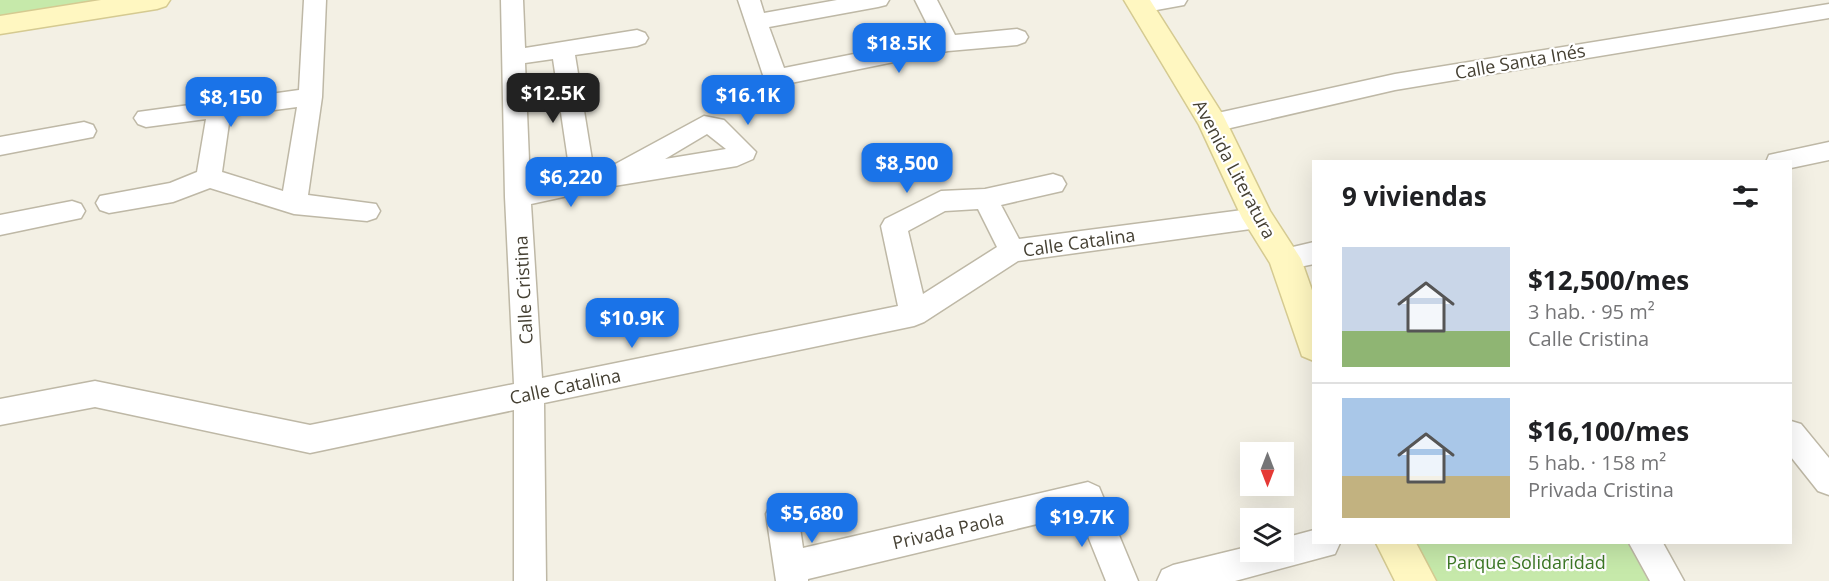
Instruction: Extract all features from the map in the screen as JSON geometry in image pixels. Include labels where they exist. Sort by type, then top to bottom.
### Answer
[{"type":"street","points":[[0,25],[157,0]]},
{"type":"street","points":[[294,204],[310,97],[315,0]]},
{"type":"street","name":"Calle Cristina","points":[[512,0],[518,197],[529,394],[530,581]]},
{"type":"street","points":[[878,0],[752,11],[775,75],[781,77],[948,43],[1017,37]]},
{"type":"street","points":[[926,0],[948,43]]},
{"type":"street","points":[[1139,3],[1176,0]]},
{"type":"street","name":"Avenida Literatura","points":[[1139,3],[1213,123],[1258,218],[1285,259],[1312,340]]},
{"type":"street","name":"Calle Santa Inés","points":[[1213,123],[1395,82],[1818,12]]},
{"type":"street","points":[[515,57],[637,38]]},
{"type":"street","points":[[563,51],[580,160],[590,182]]},
{"type":"street","points":[[146,118],[310,97]]},
{"type":"street","points":[[209,178],[219,109]]},
{"type":"street","points":[[0,146],[84,131]]},
{"type":"street","points":[[1787,160],[1829,151]]},
{"type":"street","points":[[518,197],[614,176]]},
{"type":"street","points":[[109,203],[173,192],[209,178],[294,204],[367,211]]},
{"type":"street","points":[[914,314],[894,226],[941,201],[985,199],[1053,184]]},
{"type":"street","points":[[985,199],[1012,251]]},
{"type":"street","points":[[0,225],[72,212]]},
{"type":"street","name":"Calle Catalina","points":[[0,412],[94,394],[310,439],[914,314],[1012,251],[1258,218]]},
{"type":"street","points":[[1285,259],[1312,254]]},
{"type":"street","points":[[1792,435],[1829,481]]},
{"type":"street","name":"Privada Paola","points":[[782,514],[791,574],[1088,497],[1122,581]]},
{"type":"street","points":[[1173,581],[1320,544]]},
{"type":"street","points":[[1396,544],[1416,581]]},
{"type":"street","points":[[1646,544],[1668,581]]},
{"type":"green space","points":[[0,0],[145,0],[0,25]]},
{"type":"green space","name":"Parque Solidaridad","points":[[1402,544],[1629,544],[1652,581],[1421,581]]}]
